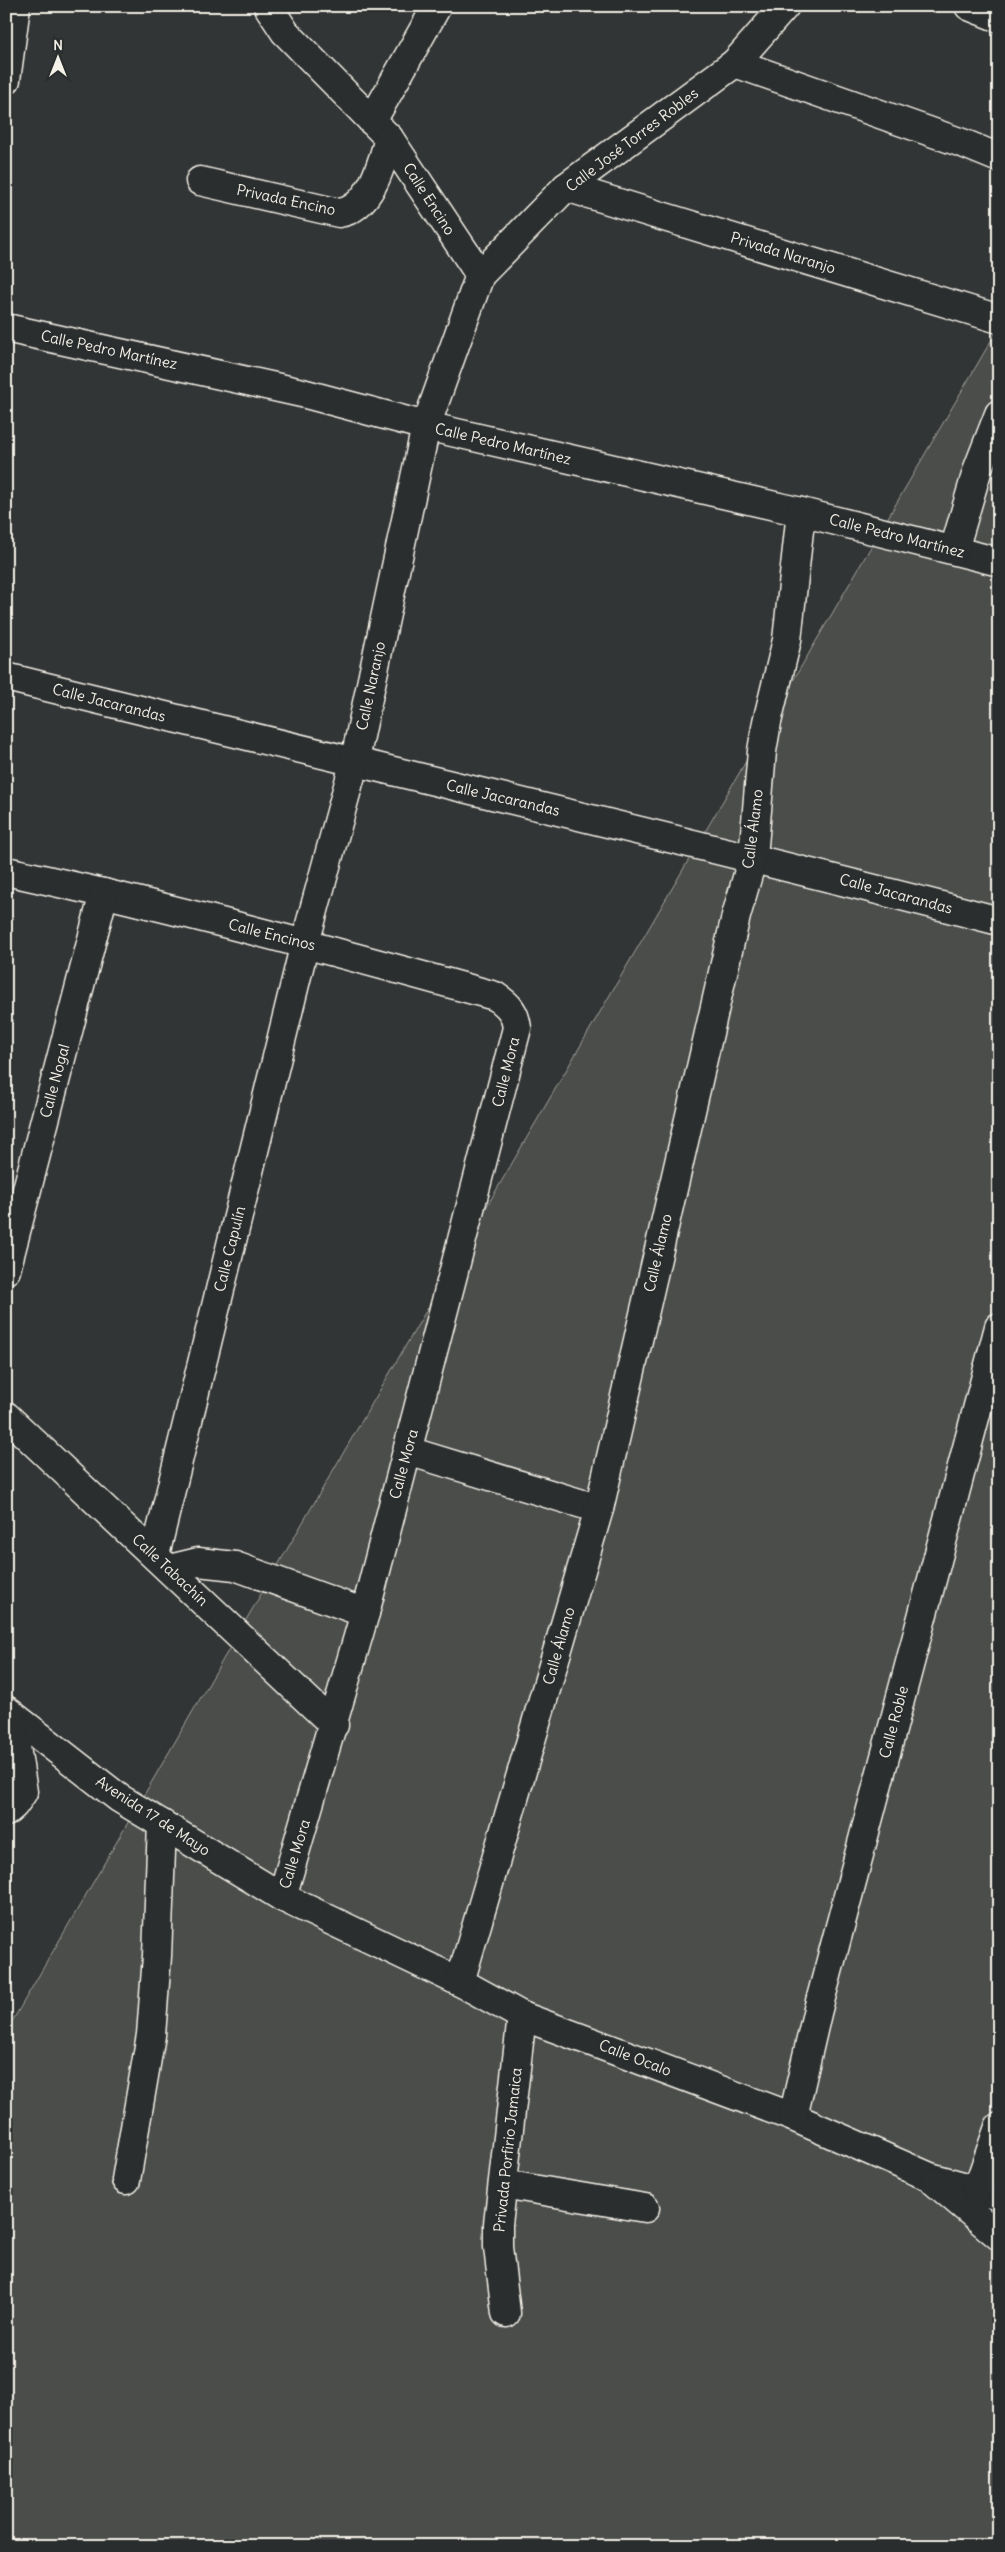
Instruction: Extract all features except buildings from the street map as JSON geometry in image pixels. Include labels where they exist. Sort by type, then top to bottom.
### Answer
[{"type":"street","points":[[6,80],[16,6]]},
{"type":"street","name":"Calle Encino","points":[[268,6],[284,32],[381,130],[480,275]]},
{"type":"street","points":[[381,130],[437,6]]},
{"type":"street","name":"Calle José Torres Robles","points":[[480,275],[566,187],[735,63],[785,6]]},
{"type":"street","points":[[969,6],[999,18]]},
{"type":"street","points":[[735,63],[965,144],[999,158]]},
{"type":"street","name":"Privada Encino","points":[[200,181],[339,212],[347,212],[363,198],[376,177],[381,130]]},
{"type":"street","name":"Privada Naranjo","points":[[566,187],[999,319]]},
{"type":"street","points":[[426,426],[480,275]]},
{"type":"street","name":"Calle Pedro Martínez","points":[[6,328],[302,393],[426,426],[800,512],[999,562]]},
{"type":"street","points":[[954,550],[978,468],[999,415]]},
{"type":"street","name":"Calle Naranjo","points":[[305,943],[354,764],[426,426]]},
{"type":"street","name":"Calle Álamo","points":[[460,1982],[599,1509],[736,916],[753,856],[762,751],[786,640],[800,512]]},
{"type":"street","name":"Calle Jacarandas","points":[[6,677],[354,764],[753,856],[999,921]]},
{"type":"street","name":"Calle Encinos","points":[[6,871],[104,892],[305,943],[495,996],[509,1006],[515,1016],[517,1028]]},
{"type":"street","name":"Calle Nogal","points":[[6,1270],[104,892]]},
{"type":"street","name":"Calle Capulín","points":[[162,1562],[305,943]]},
{"type":"street","name":"Calle Mora","points":[[282,1897],[334,1725],[365,1613],[517,1028]]},
{"type":"street","name":"Calle Roble","points":[[793,2117],[816,2013],[999,1327]]},
{"type":"street","name":"Calle Tabachín","points":[[6,1416],[334,1725]]},
{"type":"street","points":[[408,1451],[599,1509]]},
{"type":"street","points":[[162,1562],[198,1562],[235,1566],[365,1613]]},
{"type":"street","points":[[6,1812],[14,1805],[23,1792],[8,1712]]},
{"type":"street","name":"Avenida 17 de Mayo","points":[[8,1712],[119,1798],[282,1897]]},
{"type":"street","points":[[126,2180],[151,2035],[157,1956],[162,1824]]},
{"type":"street","name":"Calle Ocalo","points":[[282,1897],[460,1982],[522,2016],[793,2117],[930,2177],[988,2193]]},
{"type":"street","name":"Privada Porfirio Jamaica","points":[[506,2313],[498,2247],[498,2224],[522,2016]]},
{"type":"street","points":[[988,2193],[999,2127]]},
{"type":"street","points":[[930,2177],[999,2236]]},
{"type":"street","points":[[503,2184],[645,2208]]},
{"type":"shaded area","points":[[999,327],[999,2546],[6,2546],[6,2032]]}]
